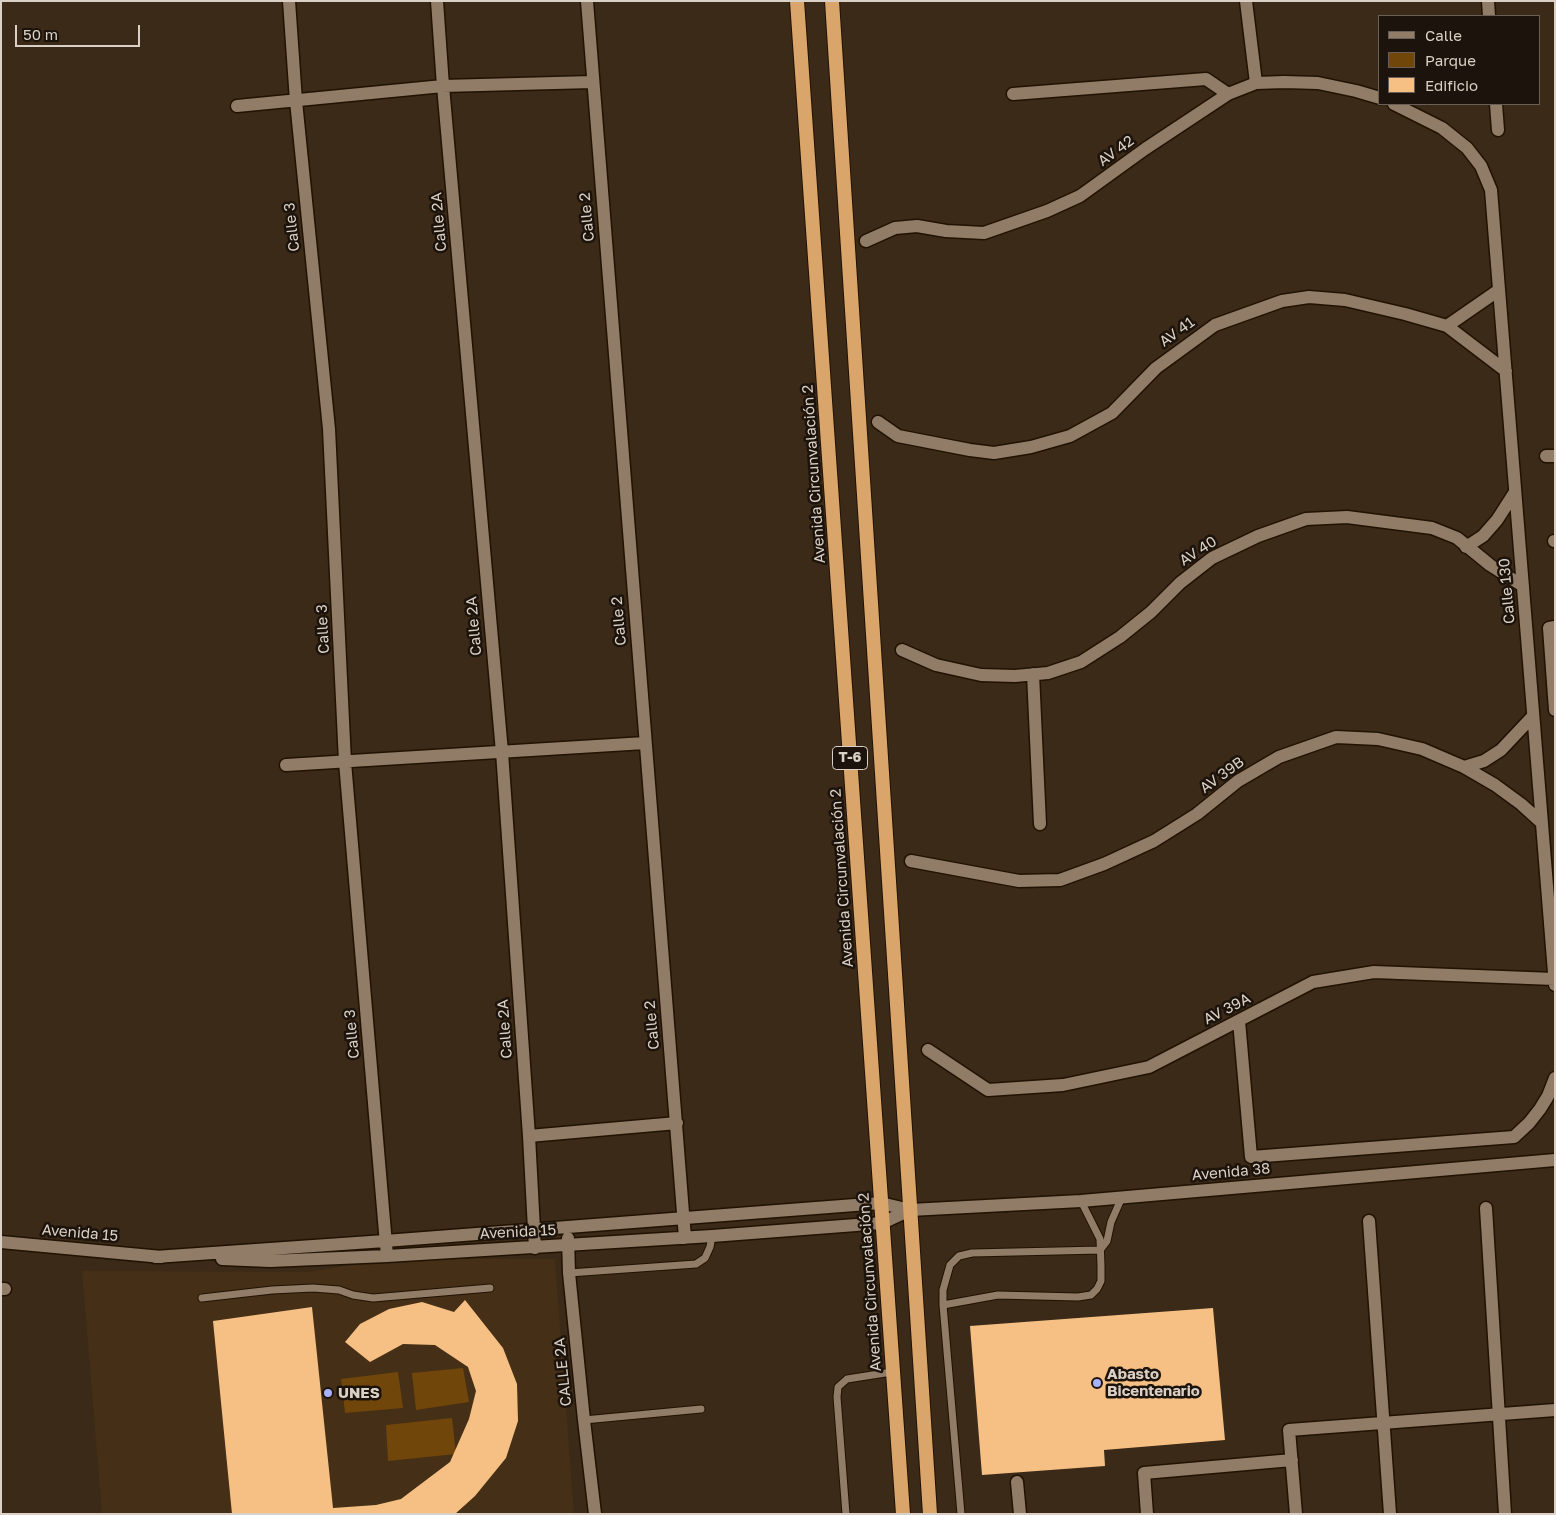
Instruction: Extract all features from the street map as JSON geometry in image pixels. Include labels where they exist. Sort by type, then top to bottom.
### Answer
[{"type":"highway","name":"Avenida Circunvalación 2","points":[[797,1],[903,1514]]},
{"type":"highway","name":"T-6","points":[[832,1],[930,1514]]},
{"type":"street","name":"Calle 3","points":[[289,1],[296,101],[329,429],[345,762],[387,1256]]},
{"type":"street","name":"Calle 2A","points":[[438,1],[443,86],[502,752],[530,1136],[535,1248]]},
{"type":"street","name":"Calle 2","points":[[587,1],[685,1238]]},
{"type":"street","points":[[1246,1],[1256,83]]},
{"type":"street","points":[[1488,1],[1489,15]]},
{"type":"street","points":[[1013,94],[1206,79],[1228,94]]},
{"type":"street","points":[[237,106],[443,86],[592,82]]},
{"type":"street","name":"AV 42","points":[[866,241],[895,228],[917,226],[946,231],[984,234],[1047,211],[1080,196],[1228,94],[1256,83],[1318,83],[1378,97]]},
{"type":"street","name":"Calle 130","points":[[1396,105],[1442,128],[1467,148],[1481,166],[1491,190],[1555,985]]},
{"type":"street","points":[[1496,105],[1498,130]]},
{"type":"street","points":[[1447,326],[1499,290]]},
{"type":"street","name":"AV 41","points":[[878,422],[898,436],[994,453],[1039,445],[1070,436],[1112,413],[1156,368],[1215,325],[1282,301],[1309,297],[1345,300],[1447,326],[1506,371]]},
{"type":"street","points":[[1466,547],[1483,536],[1497,520],[1515,492]]},
{"type":"street","name":"AV 40","points":[[902,650],[936,665],[980,676],[1048,673],[1081,662],[1120,637],[1151,612],[1180,583],[1212,558],[1258,536],[1306,518],[1347,517],[1432,528],[1456,538],[1523,586]]},
{"type":"street","points":[[1555,628],[1549,628],[1555,710]]},
{"type":"street","points":[[1033,674],[1040,824]]},
{"type":"street","points":[[1464,767],[1484,761],[1501,750],[1533,716]]},
{"type":"street","name":"AV 39B","points":[[911,861],[1019,882],[1060,880],[1104,864],[1154,841],[1197,814],[1238,781],[1279,757],[1336,737],[1378,739],[1422,749],[1464,767],[1514,799],[1542,823]]},
{"type":"street","points":[[286,765],[645,743]]},
{"type":"street","name":"AV 39A","points":[[928,1050],[988,1090],[1063,1085],[1149,1067],[1313,982],[1374,972],[1554,979]]},
{"type":"street","points":[[1239,1021],[1251,1157],[1514,1137],[1540,1109],[1548,1096],[1555,1078]]},
{"type":"street","points":[[530,1136],[677,1123]]},
{"type":"street","name":"Avenida 38","points":[[881,1203],[910,1210],[1081,1201],[1555,1160]]},
{"type":"street","name":"Avenida 15","points":[[155,1257],[881,1203]]},
{"type":"street","points":[[1486,1208],[1505,1514]]},
{"type":"street","name":"Avenida 38","points":[[882,1223],[910,1210]]},
{"type":"street","points":[[1369,1221],[1390,1514]]},
{"type":"street","name":"Avenida 15","points":[[1,1242],[155,1257],[270,1261],[568,1246],[882,1223]]},
{"type":"street","name":"CALLE 2A","points":[[567,1227],[569,1273],[595,1514]]},
{"type":"street","points":[[1296,1514],[1290,1430],[1555,1410]]},
{"type":"street","points":[[1147,1514],[1144,1473],[1292,1460]]},
{"type":"street","points":[[1017,1482],[1020,1514]]},
{"type":"lane","points":[[1100,1250],[1107,1241],[1111,1222],[1122,1198]]},
{"type":"lane","points":[[943,1305],[998,1295],[1078,1297],[1091,1295],[1097,1290],[1100,1281],[1102,1266],[1100,1239],[1081,1201]]},
{"type":"lane","points":[[569,1273],[696,1264],[705,1258],[712,1236]]},
{"type":"lane","points":[[961,1514],[943,1305],[943,1290],[950,1265],[959,1256],[972,1253],[1100,1250]]},
{"type":"lane","points":[[202,1298],[305,1288],[338,1290],[353,1295],[373,1298],[490,1288]]},
{"type":"lane","points":[[846,1514],[837,1397],[838,1387],[846,1379],[892,1372]]},
{"type":"lane","points":[[584,1420],[701,1408]]},
{"type":"shaded area","name":"UNES","points":[[387,1259],[555,1259],[574,1514],[102,1514],[82,1271],[308,1272]]},
{"type":"green space","points":[[463,1368],[469,1402],[416,1410],[412,1373]]},
{"type":"green space","points":[[398,1372],[403,1408],[345,1413],[341,1379]]},
{"type":"green space","points":[[452,1418],[456,1454],[388,1461],[386,1425]]},
{"type":"building","points":[[465,1300],[503,1348],[517,1384],[518,1421],[506,1458],[475,1496],[455,1514],[232,1514],[213,1321],[312,1307],[333,1508],[376,1505],[401,1499],[450,1462],[469,1419],[476,1391],[468,1367],[435,1345],[403,1344],[370,1362],[345,1342],[360,1324],[389,1309],[422,1302],[454,1312]]},
{"type":"building","name":"Abasto Bicentenario","points":[[1213,1308],[1225,1440],[1104,1450],[1105,1466],[982,1475],[970,1326]]},
{"type":"place","name":"Abasto Bicentenario","points":[[1097,1383]]},
{"type":"place","name":"UNES","points":[[328,1393]]}]
